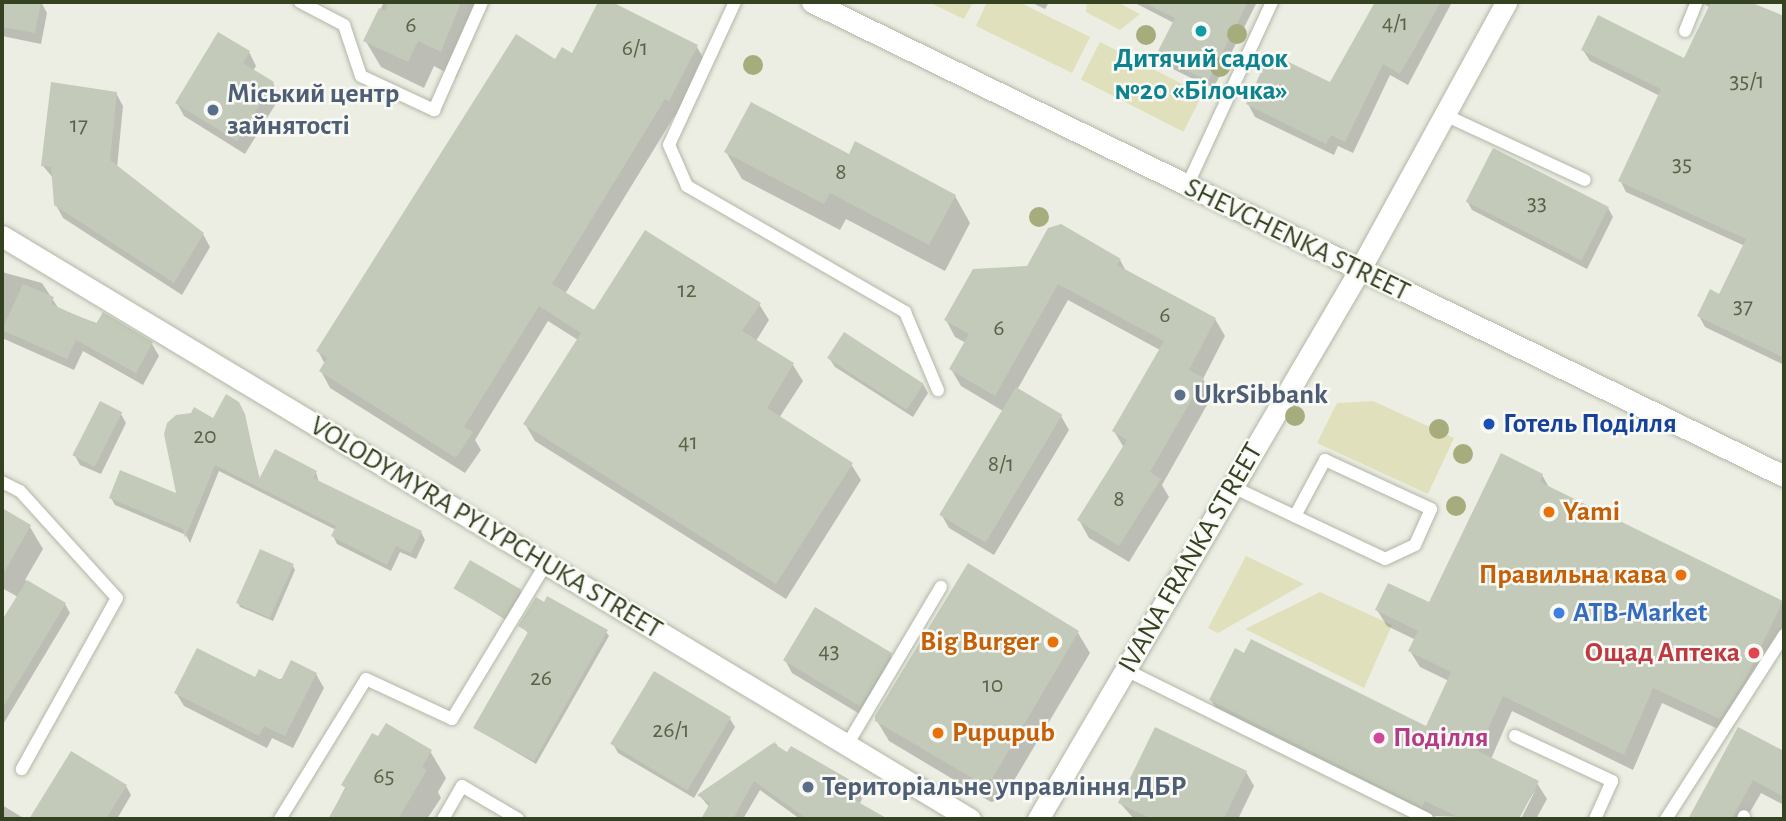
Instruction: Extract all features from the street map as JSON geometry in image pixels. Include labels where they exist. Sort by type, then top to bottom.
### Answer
[{"type":"street","name":"SHEVCHENKA STREET","points":[[812,2],[1784,476]]},
{"type":"street","name":"IVANA FRANKA STREET","points":[[1038,819],[1359,271],[1506,2]]},
{"type":"street","name":"VOLODYMYRA PYLYPCHUKA STREET","points":[[2,236],[970,819]]},
{"type":"lane","points":[[300,2],[344,25],[361,76],[434,110],[482,2]]},
{"type":"lane","points":[[735,2],[669,145],[687,186],[905,312],[938,390]]},
{"type":"lane","points":[[1187,186],[1272,2]]},
{"type":"lane","points":[[1685,31],[1698,2]]},
{"type":"lane","points":[[1444,115],[1585,180]]},
{"type":"lane","points":[[1233,487],[1385,559],[1415,545],[1431,509],[1325,460],[1296,516]]},
{"type":"lane","points":[[2,482],[20,491],[117,598],[22,769]]},
{"type":"lane","points":[[280,819],[366,679],[452,719],[546,564]]},
{"type":"lane","points":[[847,745],[941,587]]},
{"type":"lane","points":[[1666,819],[1730,727],[1784,635]]},
{"type":"lane","points":[[1126,670],[1427,819]]},
{"type":"lane","points":[[1515,736],[1612,781],[1595,819]]},
{"type":"lane","points":[[443,819],[462,786],[518,819]]},
{"type":"green space","points":[[928,2],[973,2],[964,19]]},
{"type":"green space","points":[[987,2],[1019,2],[1090,37],[1072,73],[976,26]]},
{"type":"green space","points":[[1087,2],[1117,2],[1140,14],[1120,30],[1086,12]]},
{"type":"green space","points":[[1100,42],[1202,94],[1183,132],[1081,79]]},
{"type":"green space","points":[[1373,401],[1454,438],[1428,494],[1317,443],[1337,403]]},
{"type":"green space","points":[[1246,556],[1304,584],[1218,633],[1208,628]]},
{"type":"green space","points":[[1320,592],[1392,625],[1364,688],[1245,629]]},
{"type":"building","points":[[2,2],[41,2],[35,33],[2,27]]},
{"type":"building","points":[[389,2],[461,2],[441,52],[418,41],[408,62],[363,41],[379,8],[385,11]]},
{"type":"building","points":[[598,2],[612,2],[698,45],[669,101],[665,99],[552,284],[594,310],[645,230],[761,303],[742,331],[794,363],[767,408],[853,463],[776,584],[523,424],[581,333],[539,306],[464,427],[473,432],[456,458],[319,371],[327,358],[316,351],[516,34],[555,59],[562,47],[572,53]]},
{"type":"building","name":"Дитячий садок №20 «Білочка»","points":[[1143,2],[1248,2],[1208,81],[1156,55],[1175,18]]},
{"type":"building","points":[[1375,2],[1441,2],[1400,74],[1383,64],[1345,142],[1331,135],[1326,144],[1246,104],[1270,53],[1330,82]]},
{"type":"building","points":[[1711,2],[1750,2],[1784,16],[1784,358],[1697,316],[1710,289],[1719,294],[1746,239],[1618,181],[1661,89],[1581,50],[1598,15],[1684,58]]},
{"type":"building","points":[[218,32],[250,51],[243,63],[274,82],[237,141],[175,103]]},
{"type":"building","points":[[51,82],[117,92],[110,160],[204,233],[174,283],[54,205],[51,167],[41,166]]},
{"type":"building","points":[[751,102],[849,154],[855,141],[956,195],[929,245],[830,193],[824,204],[724,152]]},
{"type":"building","points":[[1493,148],[1609,207],[1582,260],[1466,201]]},
{"type":"building","points":[[1061,224],[1121,259],[1117,265],[1216,318],[1189,370],[1204,378],[1150,472],[1161,479],[1119,546],[1077,520],[1127,440],[1112,431],[1164,341],[1058,284],[995,396],[949,369],[969,334],[944,320],[973,269],[1027,266],[1048,228]]},
{"type":"building","points":[[23,284],[54,297],[51,304],[96,324],[103,312],[153,342],[136,373],[76,340],[67,359],[2,330]]},
{"type":"building","points":[[844,332],[924,384],[907,410],[827,358]]},
{"type":"building","points":[[1016,387],[1062,415],[986,543],[939,515]]},
{"type":"building","points":[[226,394],[239,402],[245,414],[259,479],[275,449],[317,471],[313,478],[422,531],[411,553],[396,546],[387,565],[331,536],[336,526],[215,465],[185,538],[183,529],[109,498],[120,470],[176,493],[164,434],[167,423],[176,415],[191,413],[194,407],[213,418]]},
{"type":"building","points":[[100,401],[122,412],[95,467],[72,455]]},
{"type":"building","points":[[1501,453],[1543,474],[1540,482],[1783,601],[1745,680],[1720,719],[1653,688],[1624,755],[1503,696],[1478,751],[1539,781],[1519,819],[1462,819],[1425,801],[1422,807],[1209,700],[1235,648],[1244,653],[1251,639],[1426,726],[1451,672],[1408,651],[1418,631],[1375,610],[1388,583],[1429,602]]},
{"type":"building","points":[[2,508],[31,525],[2,576]]},
{"type":"building","points":[[260,549],[294,564],[270,618],[236,603]]},
{"type":"building","points":[[470,560],[521,590],[505,618],[454,589]]},
{"type":"building","points":[[968,563],[1079,631],[992,779],[979,782],[875,721],[875,716]]},
{"type":"building","points":[[27,580],[66,603],[2,709],[2,620]]},
{"type":"building","points":[[547,596],[608,630],[534,761],[473,728],[528,632],[518,626],[536,597],[544,602]]},
{"type":"building","points":[[815,607],[892,653],[860,706],[783,660]]},
{"type":"building","points":[[197,648],[255,677],[259,669],[281,680],[291,660],[317,673],[285,736],[264,726],[259,736],[174,693]]},
{"type":"building","points":[[654,671],[731,717],[687,790],[610,744]]},
{"type":"building","points":[[386,723],[432,750],[422,767],[427,770],[398,819],[328,819],[346,788],[341,785],[372,733],[378,736]]},
{"type":"building","points":[[1155,727],[1247,771],[1224,819],[1152,819],[1118,803]]},
{"type":"building","points":[[1738,727],[1784,751],[1784,797],[1753,780],[1732,819],[1688,819]]},
{"type":"building","points":[[776,741],[774,744],[787,752],[791,746],[859,785],[851,798],[888,819],[807,819],[754,781],[733,819],[701,819],[710,803],[697,795]]},
{"type":"building","points":[[71,751],[127,785],[106,819],[29,819]]},
{"type":"place","name":"Дитячий садок №20 «Білочка»","points":[[1201,31]]},
{"type":"place","name":"Міський центр зайнятості","points":[[213,110]]},
{"type":"place","name":"UkrSibbank","points":[[1180,395]]},
{"type":"place","name":"Готель Поділля","points":[[1489,424]]},
{"type":"place","name":"Yami","points":[[1549,512]]},
{"type":"place","name":"Правильна кава","points":[[1681,575]]},
{"type":"place","name":"ATB-Market","points":[[1559,613]]},
{"type":"place","name":"Big Burger","points":[[1053,642]]},
{"type":"place","name":"Ощад Аптека","points":[[1754,653]]},
{"type":"place","name":"Pupupub","points":[[938,733]]},
{"type":"place","name":"Поділля","points":[[1379,738]]},
{"type":"place","name":"Територіальне управління ДБР","points":[[808,787]]}]
